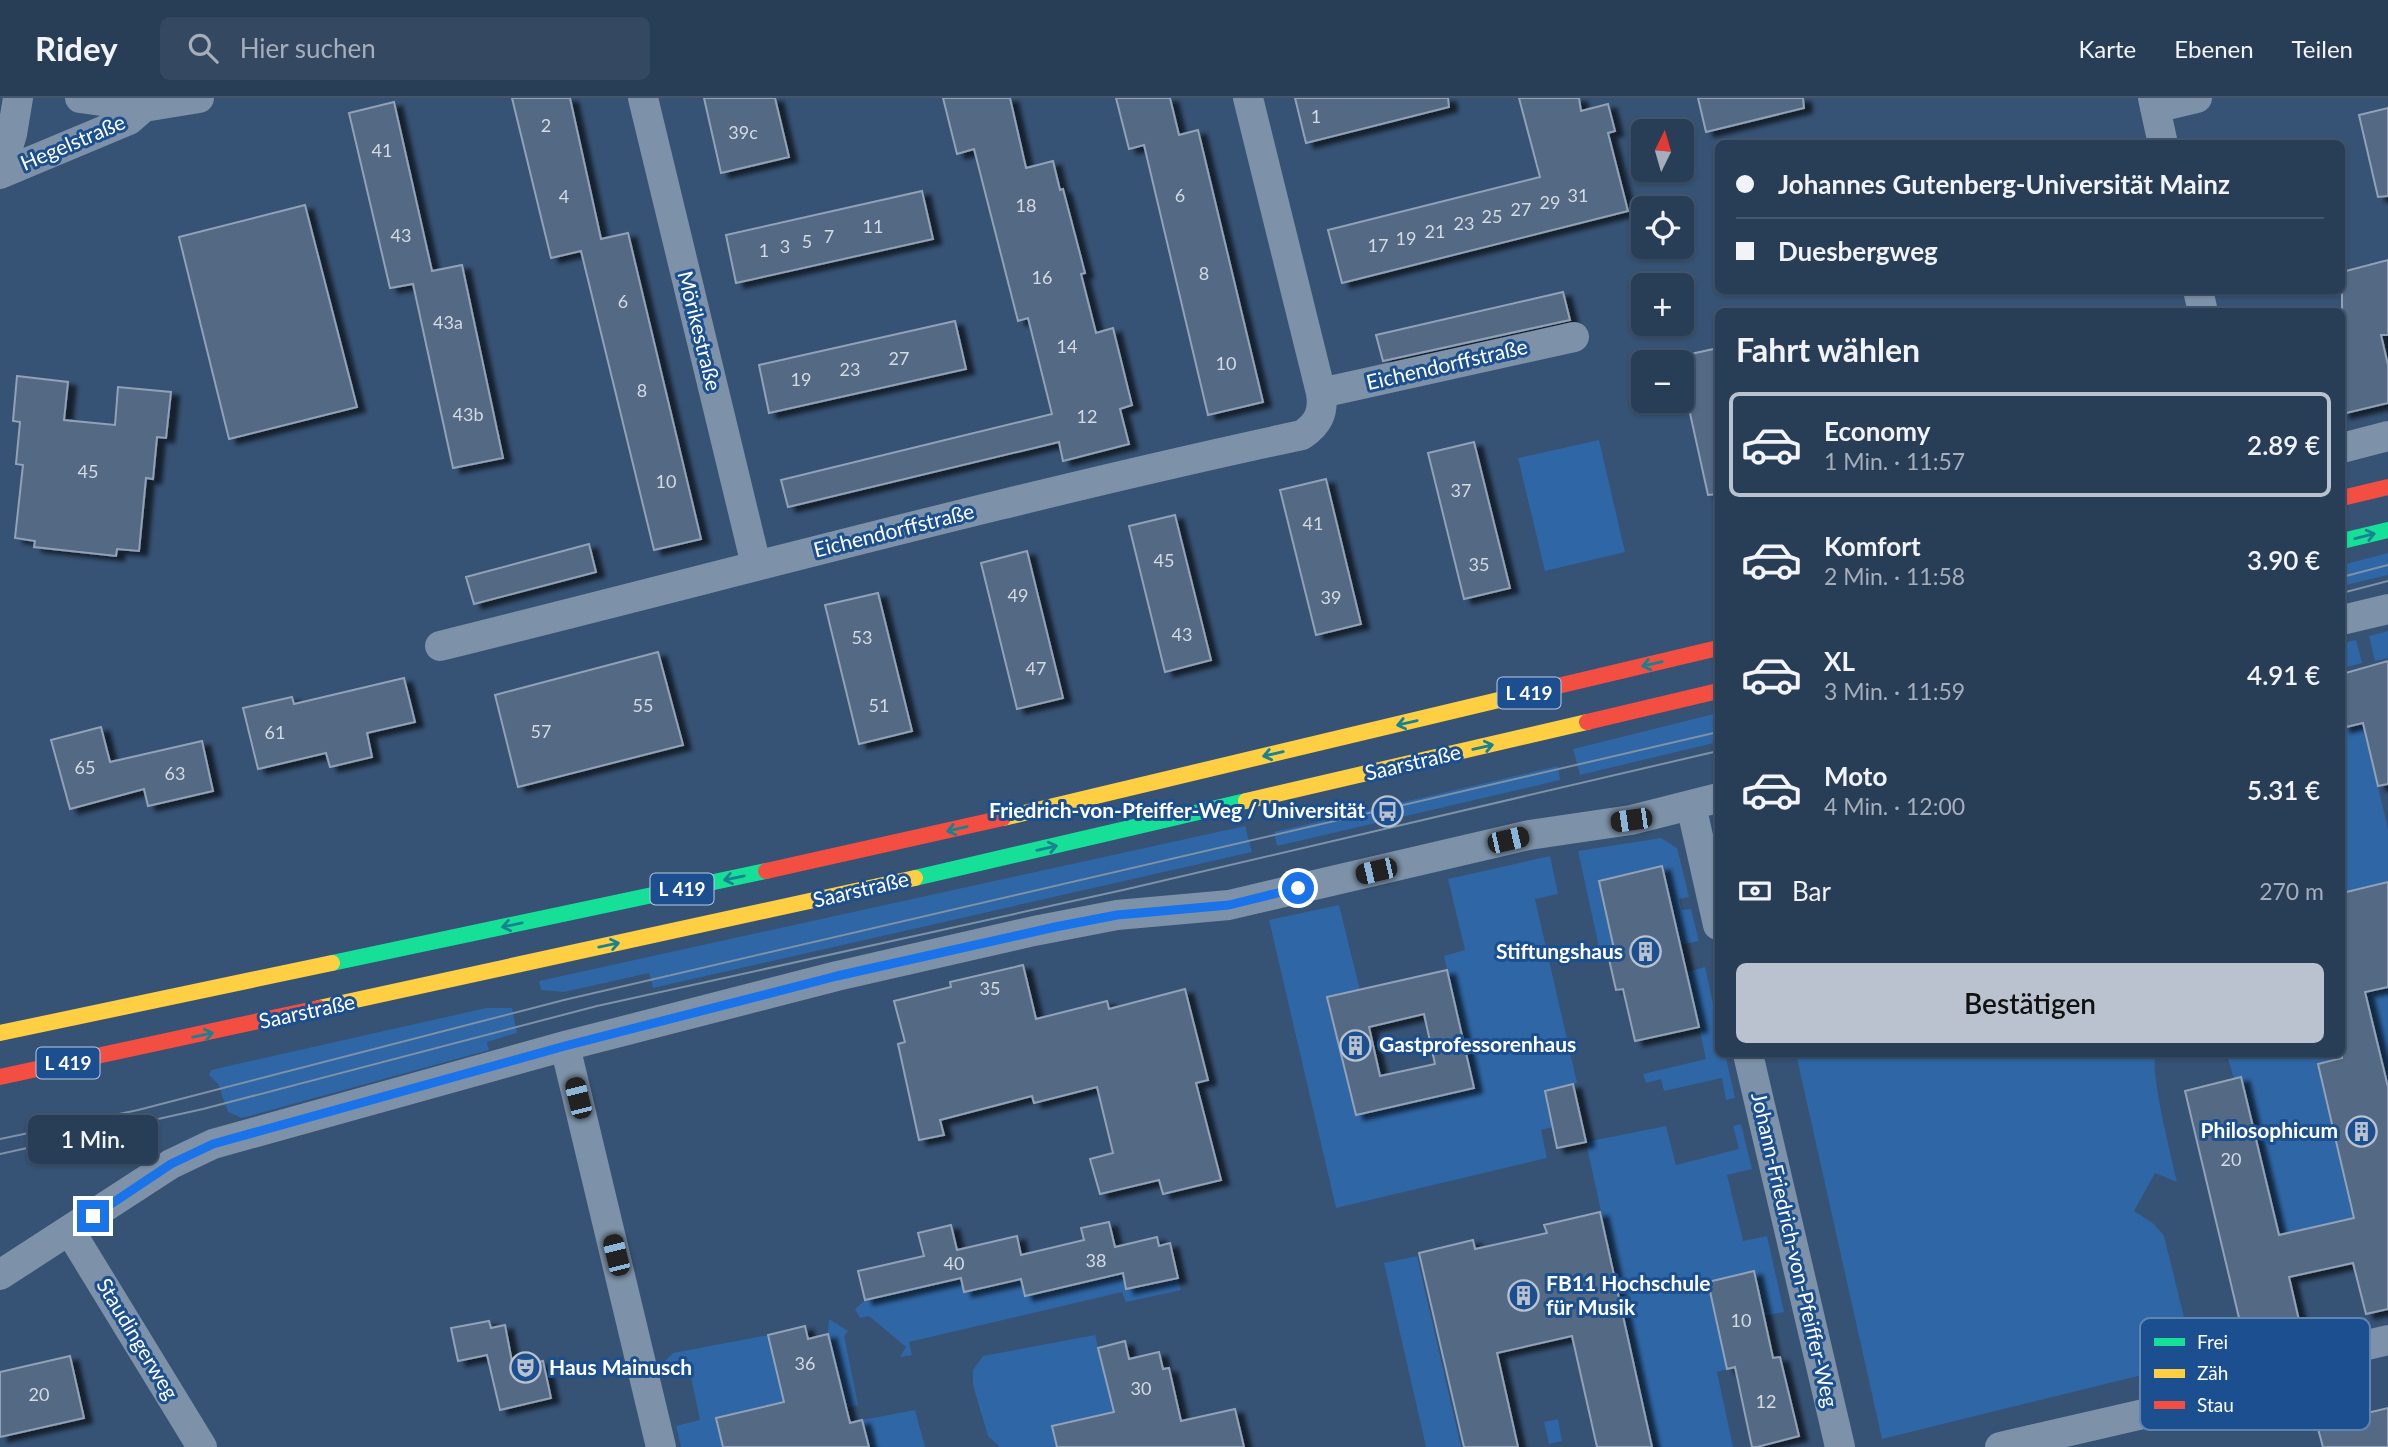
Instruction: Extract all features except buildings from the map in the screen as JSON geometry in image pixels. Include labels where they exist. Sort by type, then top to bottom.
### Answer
[{"type":"highway","points":[[2345,497],[2388,487]]},
{"type":"highway","points":[[2345,540],[2388,530]]},
{"type":"highway","name":"Saarstraße","points":[[0,1033],[892,844],[1715,649]]},
{"type":"highway","name":"Saarstraße","points":[[0,1077],[891,884],[1715,692]]},
{"type":"street","points":[[0,174],[12,134],[18,98]]},
{"type":"street","name":"Hegelstraße","points":[[80,98],[111,105],[144,107],[199,98]]},
{"type":"street","name":"Mörikestraße","points":[[643,98],[756,565]]},
{"type":"street","name":"Eichendorffstraße","points":[[440,646],[756,565],[1185,460],[1302,435],[1319,419],[1323,406],[1321,393],[1248,98]]},
{"type":"street","points":[[2162,140],[2154,103],[2197,98]]},
{"type":"street","name":"Hegelstraße","points":[[0,174],[129,120],[144,107]]},
{"type":"street","name":"Eichendorffstraße","points":[[1321,393],[1574,337]]},
{"type":"street","points":[[2345,447],[2388,436]]},
{"type":"street","points":[[2345,619],[2388,609]]},
{"type":"street","points":[[0,1275],[171,1164],[213,1144],[565,1046],[837,976],[1034,931],[1117,915],[1229,905],[1529,835],[1631,820],[1705,802],[1715,897]]},
{"type":"street","points":[[565,1046],[661,1447]]},
{"type":"street","name":"Johann-Friedrich-von-Pfeiffer-Weg","points":[[1749,1057],[1839,1447]]},
{"type":"street","name":"Staudingerweg","points":[[70,1231],[202,1447]]},
{"type":"street","points":[[2370,1344],[2388,1340]]},
{"type":"street","points":[[2000,1447],[2140,1415]]},
{"type":"shaded area","points":[[1599,440],[1625,552],[1545,571],[1518,458]]},
{"type":"shaded area","points":[[2388,553],[2388,575],[2345,585],[2345,564]]},
{"type":"shaded area","points":[[2388,631],[2388,658],[2375,661],[2369,636]]},
{"type":"shaded area","points":[[2356,640],[2362,663],[2345,667],[2345,642]]},
{"type":"shaded area","points":[[1715,714],[1715,743],[1580,775],[1573,749]]},
{"type":"shaded area","points":[[2363,723],[2388,829],[2388,882],[2345,892],[2345,727]]},
{"type":"shaded area","points":[[1558,766],[1560,780],[1277,846],[1274,832]]},
{"type":"shaded area","points":[[1245,826],[1252,852],[653,988],[649,973],[564,992],[541,990],[539,981]]},
{"type":"shaded area","points":[[1661,838],[1677,848],[1689,897],[1679,899],[1682,910],[1691,909],[1699,941],[1680,945],[1662,866],[1599,881],[1616,958],[1602,961],[1578,851]]},
{"type":"shaded area","points":[[1550,856],[1558,894],[1535,899],[1577,1083],[1545,1091],[1553,1127],[1541,1130],[1547,1158],[1336,1208],[1269,920],[1339,905],[1360,990],[1357,1115],[1474,1088],[1444,956],[1465,950],[1448,879]]},
{"type":"shaded area","points":[[1705,967],[1715,1013],[1715,1057],[1726,1057],[1735,1098],[1726,1100],[1722,1078],[1664,1091],[1661,1079],[1646,1083],[1643,1074],[1706,1059],[1687,972]]},
{"type":"shaded area","points":[[2388,987],[2388,1087],[2365,992]]},
{"type":"shaded area","points":[[486,1008],[512,1008],[517,1033],[487,1042],[489,1050],[242,1118],[228,1112],[218,1084],[209,1075],[211,1070]]},
{"type":"shaded area","points":[[1797,1057],[2156,1057],[2158,1095],[2177,1182],[2155,1173],[2134,1211],[2154,1224],[2164,1236],[2184,1318],[2140,1318],[2140,1376],[1882,1439]]},
{"type":"shaded area","points":[[2228,1057],[2342,1057],[2318,1064],[2345,1180],[2378,1212],[2280,1239],[2241,1077],[2234,1079]]},
{"type":"shaded area","points":[[1741,1124],[1752,1169],[1727,1175],[1743,1241],[1767,1236],[1784,1312],[1764,1316],[1754,1272],[1708,1282],[1727,1369],[1717,1372],[1733,1447],[1652,1447],[1586,1142],[1666,1126],[1676,1165],[1739,1149],[1733,1126]]},
{"type":"shaded area","points":[[1417,1256],[1461,1447],[1426,1447],[1384,1263]]},
{"type":"shaded area","points":[[1121,1266],[1126,1289],[1178,1278],[1181,1290],[1126,1302],[1122,1292],[909,1342],[912,1355],[900,1357],[906,1347],[869,1316],[860,1318],[855,1309],[865,1300],[947,1281],[960,1272],[964,1292],[1021,1279],[1025,1296],[1108,1277]]},
{"type":"shaded area","points":[[829,1319],[848,1331],[844,1336],[858,1405],[846,1408],[828,1334]]},
{"type":"shaded area","points":[[768,1335],[784,1402],[716,1418],[723,1447],[681,1447],[676,1426],[700,1420],[687,1359],[662,1364],[673,1353]]},
{"type":"shaded area","points":[[1095,1335],[1114,1412],[1053,1426],[1057,1447],[1000,1447],[988,1436],[973,1385],[973,1370],[983,1356]]},
{"type":"shaded area","points":[[915,1410],[925,1447],[869,1447],[862,1420]]},
{"type":"shaded area","points":[[1558,1419],[1562,1441],[1549,1444],[1544,1422]]},
{"type":"tram line","points":[[2345,576],[2388,565]]},
{"type":"tram line","points":[[2345,592],[2388,581]]},
{"type":"tram line","points":[[0,1139],[138,1110],[564,1000],[1715,733]]},
{"type":"tram line","points":[[0,1154],[203,1109],[597,1006],[1123,890],[1715,752]]},
{"type":"traffic: fast","points":[[2345,540],[2388,530]]},
{"type":"traffic: fast","points":[[915,878],[1246,801]]},
{"type":"traffic: fast","points":[[332,963],[766,871]]},
{"type":"traffic: slow","points":[[1003,818],[1545,689]]},
{"type":"traffic: slow","points":[[1246,801],[1587,722]]},
{"type":"traffic: slow","points":[[319,1008],[915,878]]},
{"type":"traffic: slow","points":[[0,1033],[332,963]]},
{"type":"traffic: jam","points":[[2345,497],[2388,487]]},
{"type":"traffic: jam","points":[[1545,689],[1715,649]]},
{"type":"traffic: jam","points":[[1587,722],[1715,692]]},
{"type":"traffic: jam","points":[[766,871],[1003,818]]},
{"type":"traffic: jam","points":[[0,1077],[319,1008]]},
{"type":"place","name":"Friedrich-von-Pfeiffer-Weg / Universität","points":[[1388,811]]},
{"type":"place","name":"Stiftungshaus","points":[[1646,952]]},
{"type":"place","name":"Gastprofessorenhaus","points":[[1356,1045]]},
{"type":"place","name":"Philosophicum","points":[[2361,1131]]},
{"type":"place","name":"FB11 Hochschule für Musik","points":[[1523,1296]]},
{"type":"place","name":"Haus Mainusch","points":[[526,1368]]},
{"type":"route","points":[[93,1216],[171,1164],[213,1144],[565,1046],[837,976],[1034,931],[1117,915],[1229,905],[1298,888]]}]
